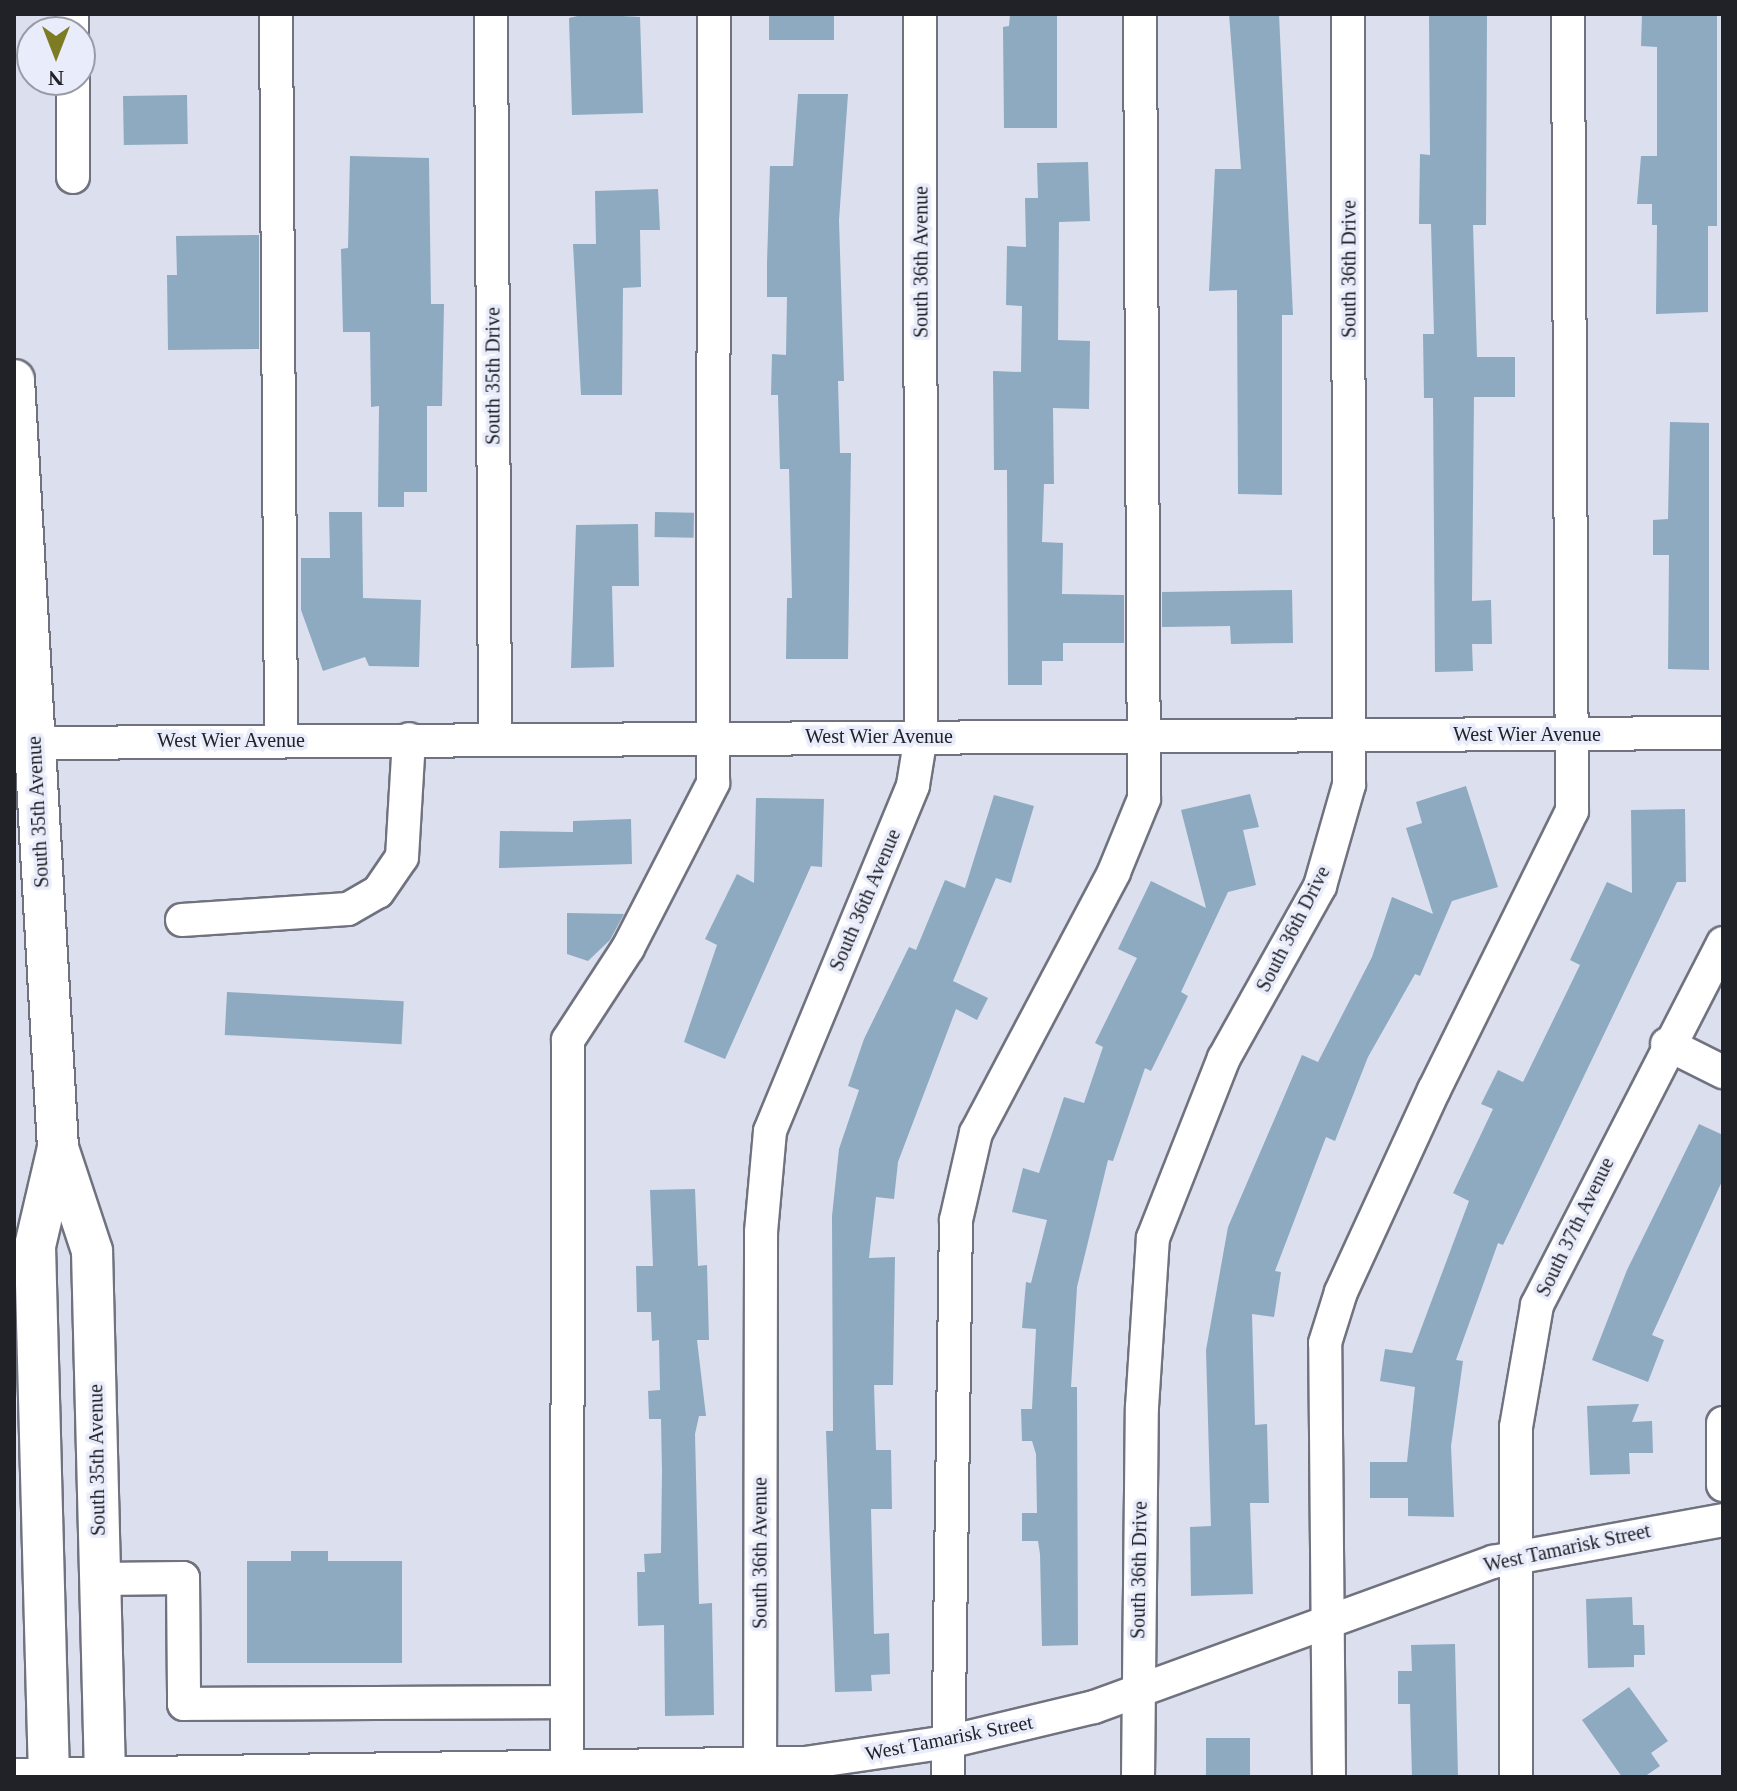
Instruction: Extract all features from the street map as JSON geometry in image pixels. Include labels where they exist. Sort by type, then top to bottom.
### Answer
[{"type":"main road","name":"South 35th Avenue","points":[[14,380],[27,725],[58,1148],[92,1251],[105,1774]]},
{"type":"main road","name":"South 35th Avenue","points":[[37,1775],[35,1246],[58,1148]]},
{"type":"street","points":[[276,14],[281,739]]},
{"type":"street","name":"South 35th Drive","points":[[491,14],[495,739]]},
{"type":"street","points":[[567,1774],[568,1040],[628,948],[713,783],[714,14]]},
{"type":"street","name":"South 36th Avenue","points":[[759,1772],[761,1232],[770,1131],[913,785],[921,736],[920,14]]},
{"type":"street","points":[[948,1777],[956,1220],[976,1133],[1114,872],[1144,799],[1140,14]]},
{"type":"street","name":"South 36th Drive","points":[[1138,1777],[1142,1407],[1153,1238],[1224,1058],[1320,886],[1349,785],[1348,14]]},
{"type":"street","points":[[1329,1777],[1325,1343],[1341,1292],[1434,1090],[1572,811],[1568,14]]},
{"type":"street","points":[[73,96],[73,177]]},
{"type":"street","name":"West Wier Avenue","points":[[27,725],[281,739],[1723,733]]},
{"type":"street","points":[[182,920],[348,909],[378,892],[402,857],[409,739]]},
{"type":"street","name":"South 37th Avenue","points":[[1516,1777],[1516,1427],[1537,1305],[1667,1044],[1723,943]]},
{"type":"street","points":[[1667,1044],[1723,1072]]},
{"type":"street","points":[[1723,1423],[1723,1485]]},
{"type":"street","name":"West Tamarisk Street","points":[[37,1775],[759,1772],[948,1742],[1138,1692],[1327,1619],[1514,1557],[1723,1520]]},
{"type":"street","points":[[100,1579],[183,1578],[184,1704],[567,1702]]},
{"type":"building","points":[[586,14],[640,17],[643,113],[572,115],[569,18]]},
{"type":"building","points":[[769,14],[834,14],[834,40],[769,40]]},
{"type":"building","points":[[1010,14],[1057,14],[1057,128],[1004,128],[1003,27],[1009,26]]},
{"type":"building","points":[[1229,14],[1279,14],[1293,315],[1282,315],[1282,495],[1238,494],[1237,290],[1209,291],[1215,169],[1241,169]]},
{"type":"building","points":[[1429,14],[1487,14],[1486,225],[1473,225],[1477,357],[1515,357],[1515,397],[1474,397],[1472,601],[1491,600],[1492,644],[1472,644],[1473,671],[1435,672],[1433,398],[1424,398],[1423,334],[1434,334],[1431,224],[1419,224],[1420,154],[1430,155]]},
{"type":"building","points":[[1642,14],[1717,14],[1717,226],[1708,226],[1708,312],[1656,314],[1657,225],[1652,225],[1652,204],[1637,204],[1641,156],[1657,156],[1657,47],[1641,46]]},
{"type":"building","points":[[798,94],[848,94],[839,220],[844,381],[838,381],[840,453],[851,453],[848,659],[786,659],[787,598],[792,598],[789,469],[780,469],[778,395],[771,395],[772,354],[786,355],[787,297],[767,297],[767,263],[770,166],[793,166]]},
{"type":"building","points":[[187,95],[188,144],[124,145],[123,96]]},
{"type":"building","points":[[350,156],[429,158],[431,304],[444,304],[442,406],[427,406],[427,492],[404,492],[404,507],[378,507],[379,406],[371,407],[370,332],[343,332],[341,249],[348,248]]},
{"type":"building","points":[[1088,162],[1090,221],[1059,222],[1058,340],[1090,341],[1089,409],[1053,408],[1054,484],[1044,484],[1042,542],[1063,543],[1062,594],[1124,595],[1124,643],[1063,643],[1063,661],[1042,661],[1042,685],[1008,685],[1007,470],[994,470],[993,371],[1021,372],[1022,306],[1006,305],[1007,246],[1026,247],[1025,198],[1038,198],[1037,163]]},
{"type":"building","points":[[658,189],[660,230],[640,230],[641,287],[623,288],[622,395],[581,395],[573,244],[596,244],[595,191]]},
{"type":"building","points":[[259,235],[259,349],[168,350],[167,275],[177,275],[176,236]]},
{"type":"building","points":[[1670,422],[1709,423],[1709,670],[1668,669],[1669,555],[1653,555],[1653,520],[1668,519]]},
{"type":"building","points":[[329,512],[362,512],[363,598],[421,600],[419,667],[369,666],[365,657],[323,671],[301,610],[301,558],[330,558]]},
{"type":"building","points":[[655,512],[694,513],[694,538],[655,537]]},
{"type":"building","points":[[638,524],[639,586],[612,586],[614,667],[571,668],[576,525]]},
{"type":"building","points":[[1292,590],[1293,643],[1231,644],[1230,626],[1162,627],[1162,592]]},
{"type":"building","points":[[1466,786],[1498,887],[1452,901],[1420,976],[1415,974],[1368,1057],[1335,1141],[1326,1137],[1275,1271],[1281,1272],[1274,1317],[1252,1314],[1255,1425],[1267,1424],[1269,1503],[1250,1503],[1253,1594],[1191,1596],[1190,1527],[1211,1526],[1206,1350],[1228,1227],[1302,1055],[1318,1062],[1372,957],[1392,897],[1433,914],[1406,828],[1422,823],[1416,802]]},
{"type":"building","points":[[1250,794],[1259,827],[1243,830],[1256,885],[1228,892],[1181,992],[1188,996],[1151,1071],[1145,1068],[1113,1161],[1108,1160],[1077,1287],[1071,1387],[1077,1387],[1078,1645],[1042,1646],[1038,1541],[1022,1541],[1022,1513],[1037,1513],[1036,1454],[1032,1441],[1022,1441],[1021,1409],[1032,1409],[1036,1329],[1022,1328],[1026,1282],[1031,1283],[1047,1220],[1012,1212],[1023,1168],[1039,1173],[1064,1097],[1084,1103],[1103,1047],[1095,1043],[1137,958],[1118,949],[1151,881],[1206,908],[1181,810]]},
{"type":"building","points":[[994,795],[1034,806],[1011,883],[996,878],[953,981],[988,998],[977,1020],[956,1009],[898,1162],[894,1199],[876,1197],[869,1258],[895,1257],[893,1385],[874,1385],[876,1450],[891,1450],[892,1509],[871,1509],[874,1634],[889,1633],[890,1674],[871,1675],[872,1691],[835,1692],[826,1431],[833,1431],[832,1216],[839,1149],[859,1090],[848,1086],[864,1039],[909,947],[916,950],[945,880],[965,888]]},
{"type":"building","points":[[756,798],[824,799],[822,867],[811,866],[725,1059],[684,1042],[717,945],[705,939],[737,874],[754,883]]},
{"type":"building","points":[[1685,809],[1686,882],[1677,882],[1503,1245],[1498,1243],[1456,1360],[1463,1361],[1451,1446],[1454,1517],[1408,1516],[1408,1498],[1370,1498],[1370,1462],[1407,1462],[1415,1387],[1380,1381],[1385,1349],[1412,1353],[1469,1201],[1453,1193],[1493,1109],[1481,1104],[1498,1070],[1523,1082],[1580,965],[1570,960],[1607,882],[1632,893],[1631,810]]},
{"type":"building","points":[[631,819],[632,864],[499,868],[500,831],[573,832],[573,821]]},
{"type":"building","points":[[567,913],[624,914],[610,940],[588,961],[567,954]]},
{"type":"building","points":[[227,992],[404,1001],[402,1044],[225,1035]]},
{"type":"building","points":[[1699,1124],[1723,1135],[1723,1179],[1652,1335],[1664,1340],[1648,1382],[1592,1360],[1627,1270]]},
{"type":"building","points":[[695,1189],[698,1266],[707,1265],[709,1340],[697,1340],[706,1416],[699,1416],[695,1434],[699,1604],[712,1603],[714,1715],[665,1716],[664,1625],[638,1626],[637,1572],[645,1572],[644,1554],[661,1553],[662,1471],[661,1419],[649,1419],[648,1391],[660,1390],[659,1340],[652,1341],[651,1312],[637,1312],[636,1266],[653,1266],[650,1190]]},
{"type":"building","points":[[1639,1404],[1632,1422],[1652,1421],[1653,1453],[1629,1453],[1630,1474],[1590,1475],[1587,1406]]},
{"type":"building","points":[[291,1551],[328,1551],[328,1561],[402,1561],[402,1663],[247,1663],[247,1561],[291,1561]]},
{"type":"building","points":[[1632,1597],[1633,1625],[1644,1625],[1645,1655],[1634,1655],[1634,1667],[1588,1668],[1586,1599]]},
{"type":"building","points":[[1455,1644],[1458,1777],[1412,1777],[1410,1704],[1398,1704],[1398,1671],[1412,1671],[1411,1645]]},
{"type":"building","points":[[1629,1687],[1668,1741],[1651,1753],[1660,1766],[1644,1777],[1622,1777],[1582,1720]]},
{"type":"building","points":[[1206,1738],[1250,1738],[1250,1777],[1206,1777]]}]
